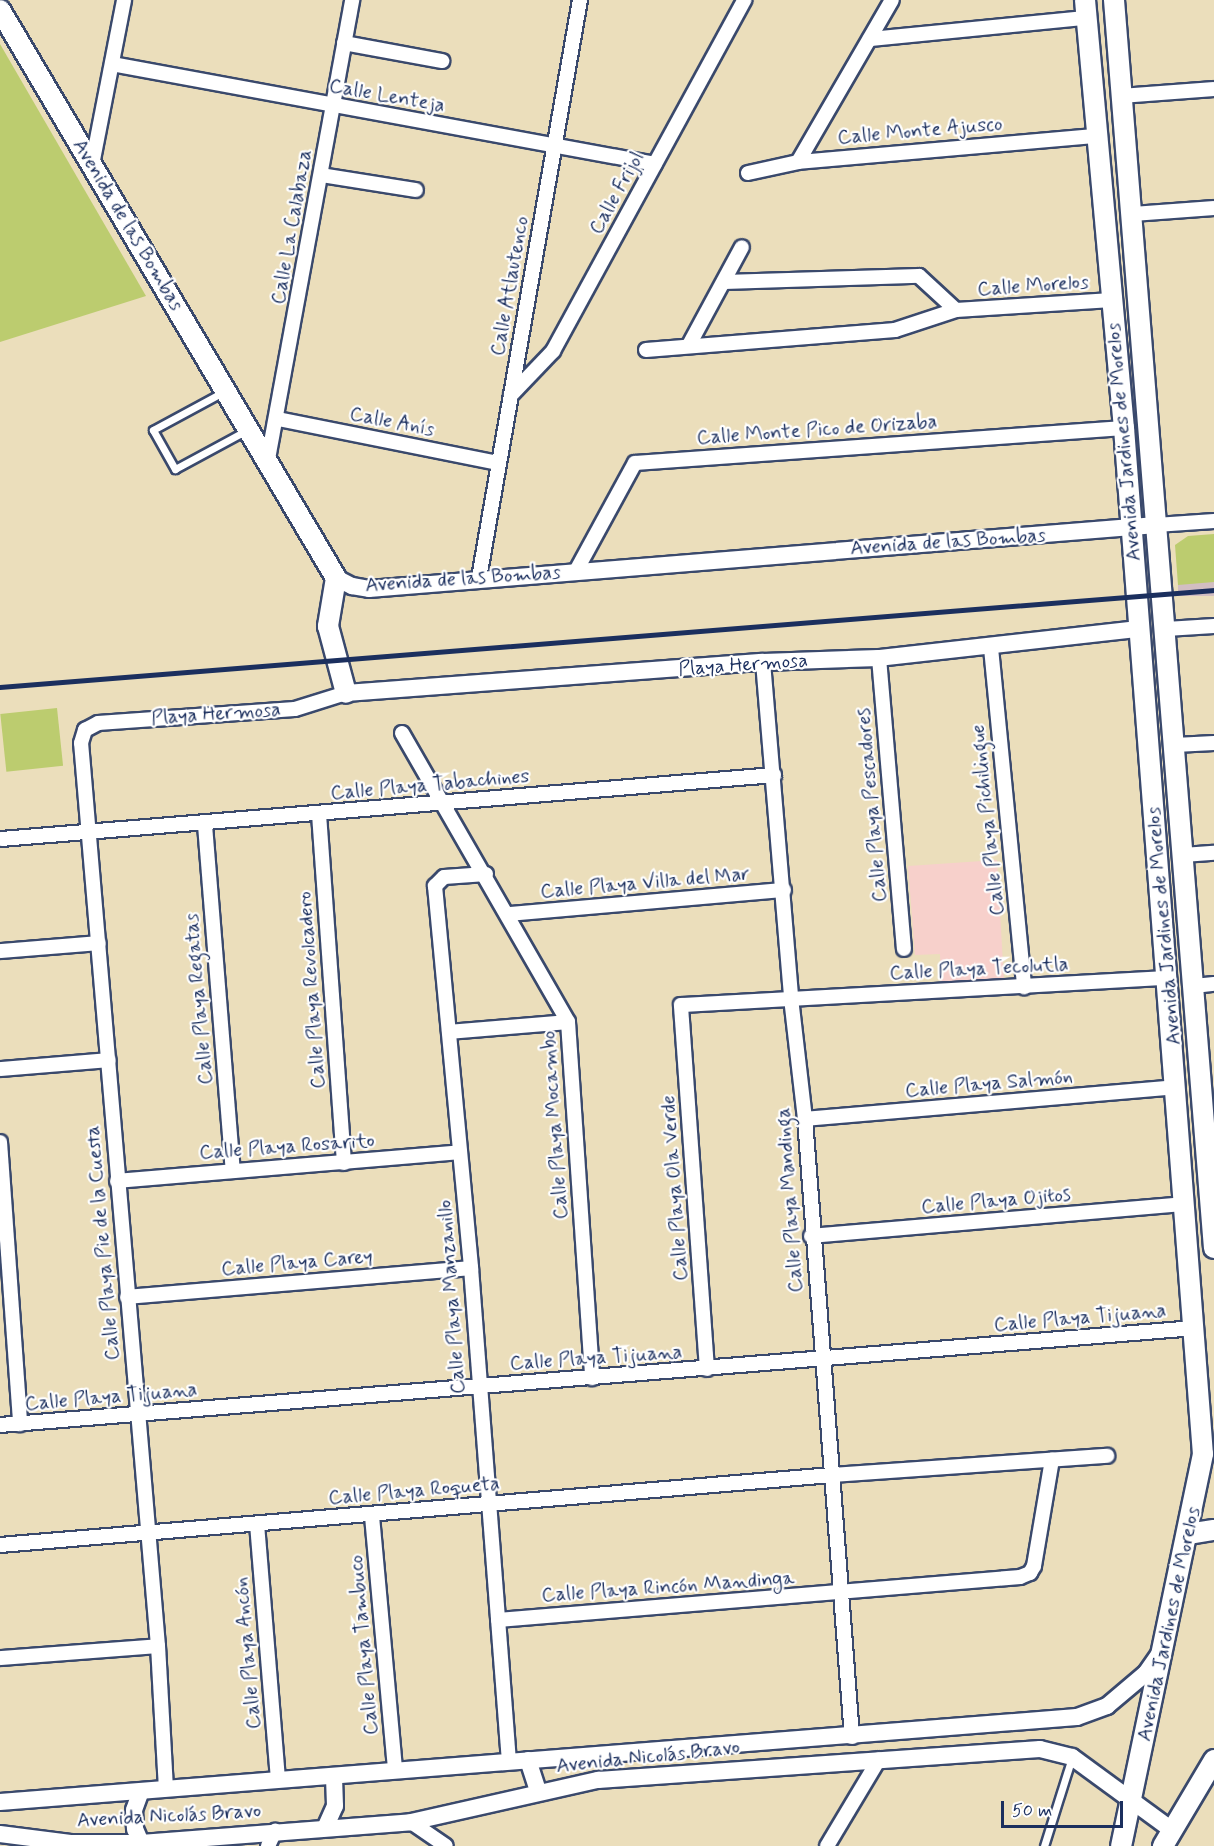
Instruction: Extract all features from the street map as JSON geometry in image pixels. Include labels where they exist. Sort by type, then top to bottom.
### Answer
[{"type":"main road","name":"Avenida Jardines de Morelos","points":[[1114,0],[1133,214],[1214,1248]]},
{"type":"main road","name":"Avenida Jardines de Morelos","points":[[1085,9],[1124,428],[1177,1087],[1203,1454],[1165,1645],[1121,1846]]},
{"type":"main road","name":"Avenida de las Bombas","points":[[0,10],[268,459],[336,578]]},
{"type":"main road","points":[[1088,41],[1117,39]]},
{"type":"main road","points":[[336,578],[328,626],[346,693]]},
{"type":"main road","points":[[1164,921],[1189,920]]},
{"type":"main road","points":[[1188,1534],[1214,1530]]},
{"type":"main road","points":[[1168,1839],[1214,1760]]},
{"type":"street","points":[[92,165],[124,0]]},
{"type":"street","name":"Calle La Calabaza","points":[[268,459],[278,419],[352,0]]},
{"type":"street","name":"Calle Atlautenco","points":[[479,578],[580,0]]},
{"type":"street","name":"Calle Frijol","points":[[511,395],[553,351],[744,0]]},
{"type":"street","points":[[798,162],[892,0]]},
{"type":"street","points":[[870,39],[1085,9]]},
{"type":"street","points":[[344,43],[442,61]]},
{"type":"street","name":"Calle Lenteja","points":[[112,64],[655,164]]},
{"type":"street","points":[[1121,96],[1214,90]]},
{"type":"street","name":"Calle Monte Ajusco","points":[[748,173],[798,162],[1096,136]]},
{"type":"street","points":[[321,176],[416,190]]},
{"type":"street","points":[[1133,214],[1214,208]]},
{"type":"street","points":[[689,345],[742,247]]},
{"type":"street","points":[[724,282],[919,276],[956,310]]},
{"type":"street","name":"Calle Morelos","points":[[646,350],[894,330],[956,310],[1112,300]]},
{"type":"street","name":"Calle Anís","points":[[278,419],[499,463]]},
{"type":"street","name":"Calle Monte Pico de Orizaba","points":[[576,571],[635,463],[1124,428]]},
{"type":"street","name":"Avenida de las Bombas","points":[[336,578],[352,586],[369,589],[479,578],[1214,521]]},
{"type":"street","points":[[1166,629],[1214,626]]},
{"type":"street","name":"Playa Hermosa","points":[[85,730],[98,723],[295,709],[346,693],[763,662],[879,658],[991,648],[1139,629]]},
{"type":"street","name":"Calle Playa Pichilingue","points":[[991,648],[1024,987]]},
{"type":"street","name":"Calle Playa Pescadores","points":[[879,658],[904,949]]},
{"type":"street","name":"Calle Playa Mandinga","points":[[763,662],[784,890],[791,998],[805,1119],[811,1236],[852,1737]]},
{"type":"street","name":"Calle Playa Pie de la Cuesta","points":[[85,730],[81,743],[158,1646],[166,1789]]},
{"type":"street","name":"Calle Playa Mocambo","points":[[402,733],[509,914],[568,1022],[592,1378]]},
{"type":"street","points":[[1174,745],[1214,743]]},
{"type":"street","name":"Calle Playa Tabachines","points":[[1,839],[205,825],[443,802],[774,775]]},
{"type":"street","name":"Calle Playa Revolcadero","points":[[319,814],[344,1163]]},
{"type":"street","name":"Calle Playa Regatas","points":[[205,825],[233,1171]]},
{"type":"street","points":[[1183,855],[1214,853]]},
{"type":"street","name":"Calle Playa Manzanillo","points":[[486,874],[444,877],[435,886],[471,1268],[478,1386],[509,1761]]},
{"type":"street","name":"Calle Playa Villa del Mar","points":[[509,914],[784,890]]},
{"type":"street","points":[[0,951],[99,944]]},
{"type":"street","name":"Calle Playa Tecolutla","points":[[681,1005],[1168,978]]},
{"type":"street","points":[[1194,986],[1214,984]]},
{"type":"street","name":"Calle Playa Ola Verde","points":[[681,1005],[707,1369]]},
{"type":"street","points":[[449,1032],[568,1022]]},
{"type":"street","points":[[0,1069],[109,1060]]},
{"type":"street","name":"Calle Playa Salmón","points":[[805,1119],[1177,1087]]},
{"type":"street","points":[[0,1142],[4,1267],[20,1424]]},
{"type":"street","name":"Calle Playa Rosarito","points":[[117,1181],[460,1152]]},
{"type":"street","name":"Calle Playa Ojitos","points":[[811,1236],[1185,1204]]},
{"type":"street","name":"Calle Playa Carey","points":[[127,1297],[471,1268]]},
{"type":"street","name":"Calle Playa Tijuana","points":[[0,1425],[1194,1328]]},
{"type":"street","name":"Calle Playa Roqueta","points":[[0,1545],[372,1516],[488,1503],[832,1474],[1107,1456]]},
{"type":"street","name":"Calle Playa Rincón Mandinga","points":[[498,1620],[841,1593],[1030,1573],[1052,1460]]},
{"type":"street","name":"Calle Playa Tambuco","points":[[372,1516],[395,1771]]},
{"type":"street","name":"Calle Playa Ancón","points":[[257,1524],[278,1780]]},
{"type":"street","name":"Avenida Nicolás Bravo","points":[[0,1802],[509,1761],[852,1737],[1077,1717],[1107,1706],[1146,1673],[1165,1645]]},
{"type":"street","points":[[0,1658],[158,1646]]},
{"type":"street","points":[[960,1728],[963,1752]]},
{"type":"street","name":"Avenida Nicolás Bravo","points":[[0,1834],[70,1845],[271,1838],[326,1826],[411,1822],[538,1790],[645,1775],[963,1752],[1040,1749],[1072,1757],[1132,1801],[1168,1839]]},
{"type":"street","points":[[831,1845],[879,1759]]},
{"type":"street","points":[[528,1760],[538,1790]]},
{"type":"street","points":[[326,1826],[335,1806],[334,1776]]},
{"type":"street","points":[[141,1791],[135,1810],[135,1829],[141,1843]]},
{"type":"street","points":[[411,1822],[446,1846]]},
{"type":"lane","points":[[227,390],[153,430],[175,469],[250,429]]},
{"type":"lane","points":[[1044,1846],[1072,1757]]},
{"type":"shaded area","points":[[1178,582],[1214,582],[1214,596],[1178,596]]},
{"type":"shaded area","points":[[997,860],[1004,981],[941,986],[940,954],[915,955],[908,866]]},
{"type":"green space","points":[[0,44],[146,296],[0,342]]},
{"type":"green space","points":[[1214,534],[1214,582],[1178,585],[1175,545],[1188,536]]},
{"type":"green space","points":[[57,708],[63,766],[6,772],[0,714]]},
{"type":"railway","points":[[0,687],[1214,590]]}]
